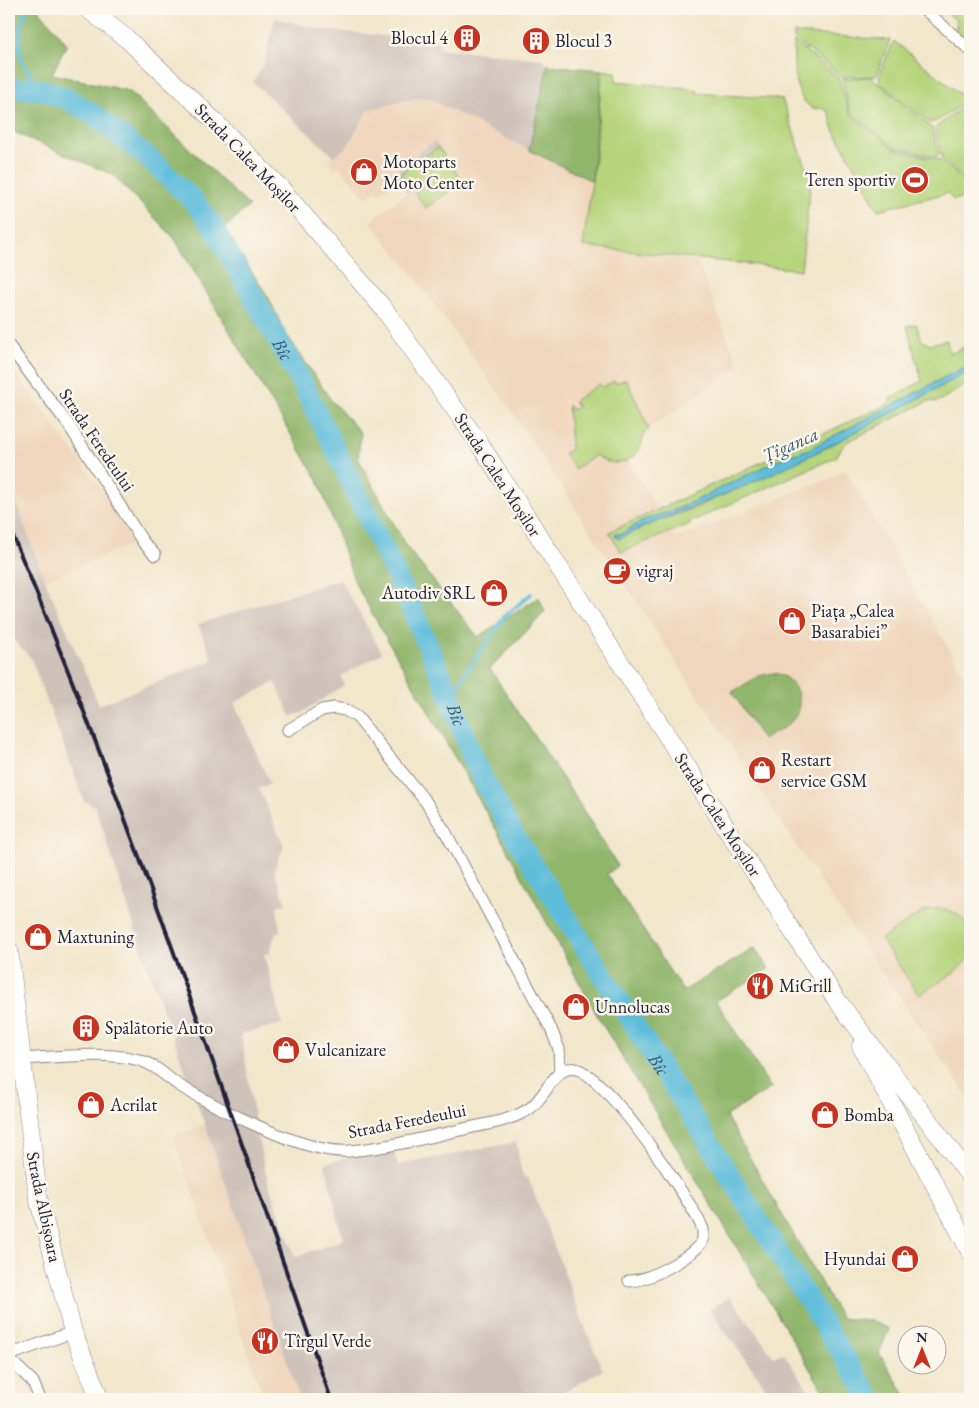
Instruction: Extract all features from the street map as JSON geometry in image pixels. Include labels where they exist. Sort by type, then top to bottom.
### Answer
[{"type":"main road","name":"Strada Calea Moșilor","points":[[88,9],[127,39],[201,108],[283,191],[384,309],[481,446],[836,999],[970,1176]]},
{"type":"main road","name":"Strada Albișoara","points":[[9,950],[38,1197],[73,1332],[100,1399]]},
{"type":"main road","name":"Strada Calea Moșilor","points":[[836,999],[970,1252]]},
{"type":"street","points":[[924,9],[970,50]]},
{"type":"street","name":"Strada Feredeului","points":[[9,346],[68,424],[143,542],[155,555]]},
{"type":"street","points":[[288,730],[322,710],[334,708],[345,710],[357,717],[406,776],[446,833],[551,1029],[559,1049],[560,1073],[575,1069],[592,1077],[602,1086],[634,1123],[703,1229],[703,1240],[692,1252],[647,1278],[629,1281]]},
{"type":"street","name":"Strada Feredeului","points":[[22,1059],[120,1057],[141,1060],[178,1084],[231,1114],[300,1142],[325,1149],[347,1151],[412,1141],[512,1118],[531,1108],[560,1073]]},
{"type":"street","points":[[40,1399],[33,1382],[9,1357],[73,1332]]},
{"type":"shaded area","points":[[275,18],[324,30],[439,41],[438,48],[542,59],[548,65],[529,150],[428,98],[415,98],[368,110],[346,148],[333,156],[253,82],[264,64]]},
{"type":"shaded area","name":"Piața „Calea Basarabiei”","points":[[415,98],[428,98],[592,181],[583,246],[697,260],[739,366],[649,429],[632,388],[614,381],[574,401],[578,407],[572,410],[568,407],[571,449],[596,455],[601,460],[618,464],[628,461],[675,539],[833,477],[845,469],[970,686],[970,1101],[801,853],[517,419],[413,275],[370,221],[412,189],[463,182],[435,141],[400,165],[396,179],[380,193],[376,190],[366,198],[339,166],[335,168],[331,165],[330,158],[346,148],[368,110]],"holes":[[[791,681],[797,691],[798,710],[788,725],[772,734]]]},
{"type":"shaded area","points":[[435,141],[463,182],[426,208],[413,189],[407,193],[396,179],[396,174],[400,165]]},
{"type":"shaded area","points":[[9,364],[101,489],[132,544],[45,580],[9,484]]},
{"type":"shaded area","points":[[9,484],[45,580],[99,705],[213,660],[198,624],[340,579],[382,653],[341,676],[344,685],[302,713],[291,716],[275,682],[234,703],[270,784],[259,788],[284,846],[274,869],[286,904],[277,906],[280,933],[276,933],[270,953],[264,954],[282,1024],[241,1034],[257,1135],[269,1185],[295,1257],[343,1240],[325,1164],[343,1158],[393,1150],[398,1165],[516,1142],[522,1173],[525,1178],[528,1177],[587,1333],[603,1370],[552,1399],[300,1399],[205,1125],[146,963],[95,806],[84,801],[31,658],[9,635],[13,612],[9,603]]},
{"type":"shaded area","points":[[205,1125],[300,1399],[264,1399],[173,1136]]},
{"type":"shaded area","points":[[730,1297],[774,1357],[783,1353],[815,1399],[774,1399],[709,1309]]},
{"type":"green space","points":[[9,9],[38,9],[67,44],[52,74],[129,91],[249,206],[224,229],[269,298],[283,329],[331,400],[361,433],[358,458],[406,546],[478,637],[539,597],[545,612],[490,669],[577,800],[618,866],[607,874],[683,991],[755,948],[769,969],[716,1001],[771,1088],[726,1116],[841,1318],[871,1321],[889,1329],[879,1353],[908,1399],[828,1399],[598,1017],[498,833],[356,585],[318,480],[174,238],[113,175],[9,130]]},
{"type":"green space","points":[[942,9],[970,9],[970,38],[965,39],[955,31],[957,21]]},
{"type":"green space","points":[[794,33],[890,40],[876,76],[842,77],[794,38]]},
{"type":"green space","points":[[794,41],[838,77],[850,114],[894,149],[940,160],[970,186],[970,197],[953,200],[948,193],[878,210],[834,130],[829,112],[822,108],[813,109],[806,103],[797,87]]},
{"type":"green space","points":[[894,41],[965,98],[970,92],[970,99],[937,121],[930,123],[880,83],[879,75]]},
{"type":"green space","points":[[548,65],[602,70],[592,181],[529,150]]},
{"type":"green space","points":[[602,70],[616,72],[616,81],[697,89],[697,93],[782,99],[811,181],[801,270],[583,246],[596,151]]},
{"type":"green space","points":[[871,77],[932,128],[939,155],[936,157],[894,147],[850,111],[842,79]]},
{"type":"green space","points":[[970,101],[970,184],[942,159],[935,128]]},
{"type":"green space","points":[[438,147],[463,182],[426,208],[401,173]]},
{"type":"green space","points":[[916,324],[922,341],[930,344],[947,340],[950,354],[970,344],[970,364],[807,450],[784,457],[678,509],[646,519],[621,534],[615,534],[618,539],[641,528],[699,506],[826,448],[970,371],[970,383],[937,402],[928,401],[845,443],[836,457],[690,522],[690,524],[621,552],[609,532],[888,404],[891,398],[922,381],[907,326]]},
{"type":"green space","points":[[626,379],[649,429],[644,435],[640,447],[626,461],[620,463],[608,462],[596,455],[575,469],[564,453],[571,449],[568,405],[572,410],[578,407],[574,401],[599,384],[603,387],[614,381],[617,383]]},
{"type":"green space","points":[[774,673],[781,675],[793,685],[797,691],[799,706],[797,714],[789,724],[763,740],[732,692],[759,676]]},
{"type":"green space","points":[[939,908],[953,912],[963,919],[970,937],[969,952],[967,959],[959,968],[919,995],[881,939],[924,911]]},
{"type":"water","points":[[970,364],[970,371],[791,465],[618,539],[615,534],[621,534],[646,519],[678,509],[784,457],[807,450]]},
{"type":"waterway","points":[[26,10],[20,33],[20,53],[28,71],[43,90]]},
{"type":"waterway","name":"Bîc","points":[[9,88],[43,90],[68,99],[94,115],[152,161],[193,200],[213,226],[300,379],[330,439],[410,604],[450,696],[475,764],[511,830],[871,1399]]},
{"type":"waterway","name":"Țîganca","points":[[450,696],[504,617],[531,594]]},
{"type":"railway","points":[[9,527],[96,742],[137,851],[331,1399]]},
{"type":"place","name":"Blocul 4","points":[[467,38]]},
{"type":"place","name":"Blocul 3","points":[[536,41]]},
{"type":"place","name":"Motoparts Moto Center","points":[[364,172]]},
{"type":"place","name":"Teren sportiv","points":[[915,180]]},
{"type":"place","name":"vigraj","points":[[617,571]]},
{"type":"place","name":"Autodiv SRL","points":[[494,593]]},
{"type":"place","name":"Piața „Calea Basarabiei”","points":[[792,621]]},
{"type":"place","name":"Restart service GSM","points":[[762,770]]},
{"type":"place","name":"Maxtuning","points":[[38,937]]},
{"type":"place","name":"MiGrill","points":[[760,986]]},
{"type":"place","name":"Unnolucas","points":[[576,1007]]},
{"type":"place","name":"Spălătorie Auto","points":[[86,1028]]},
{"type":"place","name":"Vulcanizare","points":[[286,1050]]},
{"type":"place","name":"Acrilat","points":[[91,1105]]},
{"type":"place","name":"Bomba","points":[[825,1115]]},
{"type":"place","name":"Hyundai","points":[[905,1259]]},
{"type":"place","name":"Tîrgul Verde","points":[[265,1341]]}]
